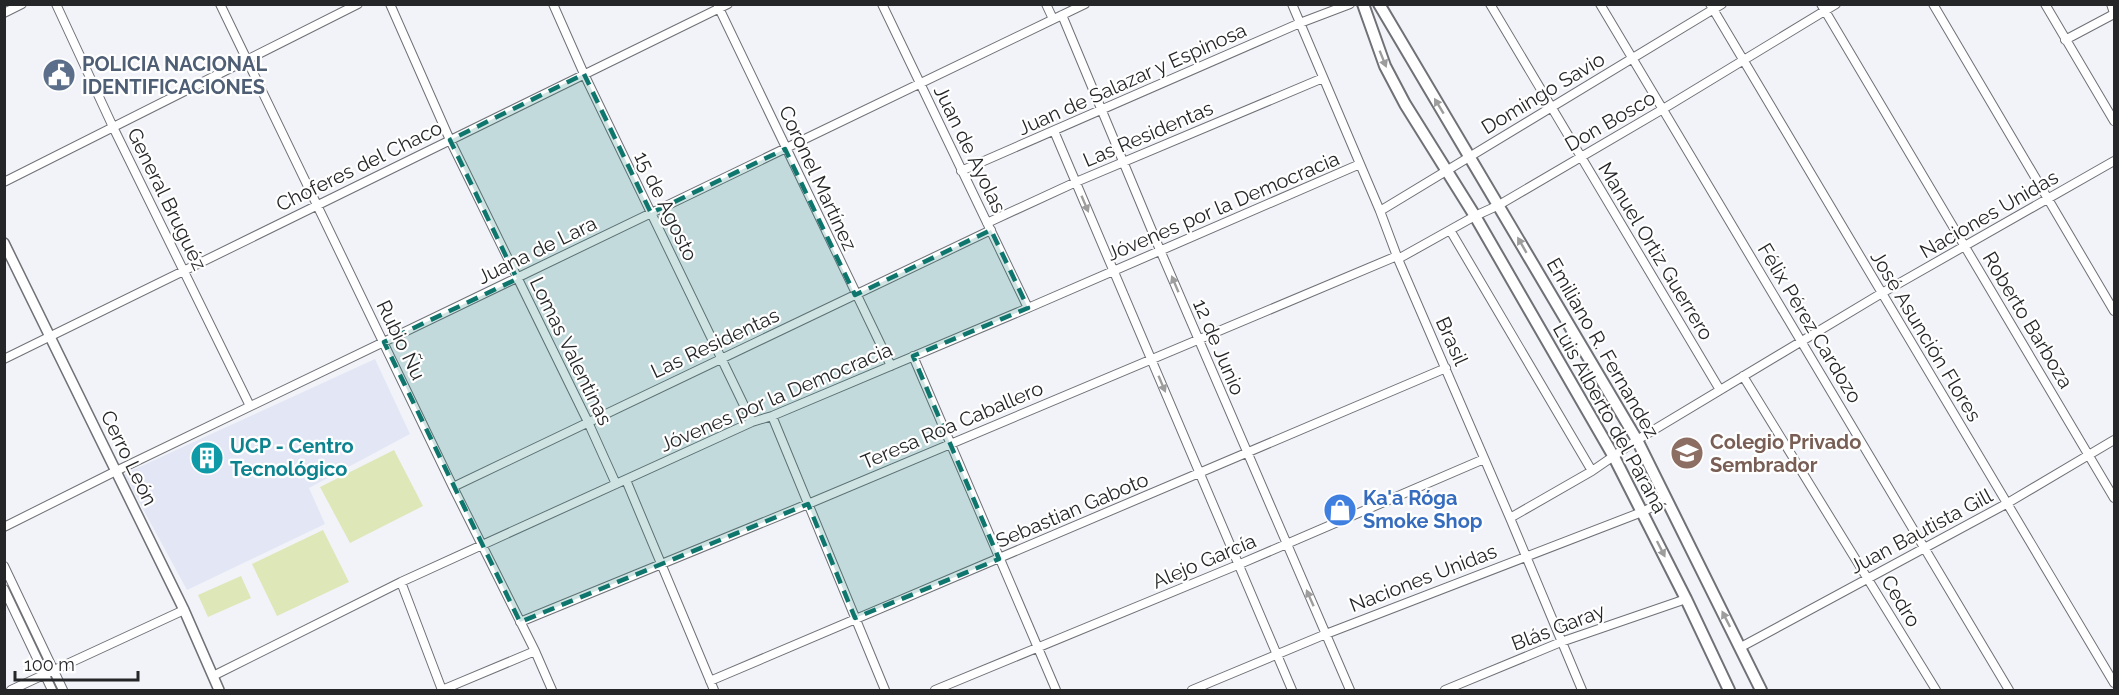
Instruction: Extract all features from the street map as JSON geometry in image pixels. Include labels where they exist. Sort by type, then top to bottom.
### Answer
[{"type":"main road","name":"Luis Alberto del Paraná","points":[[1363,4],[1385,66],[1405,104],[1475,216],[1614,457],[1686,598],[1726,690]]},
{"type":"main road","name":"Emiliano R. Fernandez","points":[[1379,4],[1637,440],[1761,690]]},
{"type":"street","points":[[4,13],[22,4]]},
{"type":"street","name":"General Bruguéz","points":[[56,4],[113,127],[250,406]]},
{"type":"street","name":"Rubio Ñu","points":[[220,4],[552,690]]},
{"type":"street","points":[[4,182],[358,4]]},
{"type":"street","name":"Lomas Valentinas","points":[[390,4],[450,140],[616,484]]},
{"type":"street","name":"15 de Agosto","points":[[553,4],[584,74],[752,422]]},
{"type":"street","name":"Choferes del Chaco","points":[[4,359],[728,4]]},
{"type":"street","name":"Juan de Ayolas","points":[[882,4],[1028,308]]},
{"type":"street","points":[[1046,4],[1053,20]]},
{"type":"street","name":"Juana de Lara","points":[[4,526],[1085,4]]},
{"type":"street","name":"Brasil","points":[[1292,4],[1582,690]]},
{"type":"street","name":"Juan de Salazar y Espinosa","points":[[961,171],[1300,23],[1350,4]]},
{"type":"street","name":"Manuel Ortiz Guerrero","points":[[1490,4],[1720,390]]},
{"type":"street","name":"Félix Pérez Cardozo","points":[[1600,4],[2009,690]]},
{"type":"street","name":"Domingo Savio","points":[[1380,211],[1552,108],[1712,7],[1722,4]]},
{"type":"street","name":"Don Bosco","points":[[1397,257],[1499,205],[1664,109],[1823,8],[1836,4]]},
{"type":"street","points":[[1934,4],[2115,311]]},
{"type":"street","points":[[2044,4],[2115,122]]},
{"type":"street","points":[[2065,40],[2115,13],[2111,4]]},
{"type":"street","name":"Coronel Martínez","points":[[718,7],[891,366]]},
{"type":"street","name":"José Asunción Flores","points":[[1712,7],[2006,504],[2115,683]]},
{"type":"street","name":"Roberto Barboza","points":[[1823,8],[2115,498]]},
{"type":"street","name":"12 de Junio","points":[[1062,15],[1246,453],[1350,690]]},
{"type":"street","name":"Las Residentas","points":[[453,487],[855,295],[1076,182],[1323,78]]},
{"type":"street","points":[[1054,131],[1292,690]]},
{"type":"street","name":"Naciones Unidas","points":[[1510,518],[1592,471],[1637,440],[1802,341],[2115,161]]},
{"type":"street","name":"Jóvenes por la Democracia","points":[[213,676],[401,582],[752,422],[1028,308],[1360,164]]},
{"type":"street","points":[[1450,230],[1592,471]]},
{"type":"street","name":"Cerro León","points":[[4,243],[184,610],[219,690]]},
{"type":"street","name":"Teresa Roa Caballero","points":[[520,622],[1397,257]]},
{"type":"street","points":[[913,356],[1056,690]]},
{"type":"street","name":"Sebastian Gaboto","points":[[710,681],[1446,368]]},
{"type":"street","name":"Cedro","points":[[1743,376],[1868,578],[1932,689]]},
{"type":"street","points":[[771,416],[885,690]]},
{"type":"street","name":"Juan Bautista Gill","points":[[1741,647],[2006,504],[2115,440]]},
{"type":"street","name":"Alejo García","points":[[935,690],[1240,564],[1484,459]]},
{"type":"street","points":[[626,480],[714,690]]},
{"type":"street","name":"Naciones Unidas","points":[[1192,690],[1326,634],[1642,512],[1666,500]]},
{"type":"street","points":[[4,566],[63,690]]},
{"type":"street","points":[[401,582],[442,690],[535,651]]},
{"type":"street","points":[[4,589],[52,690]]},
{"type":"street","name":"Blás Garay","points":[[1445,690],[1561,642],[1686,598]]},
{"type":"street","points":[[13,607],[21,602]]},
{"type":"street","points":[[11,690],[184,610]]},
{"type":"highlighted area","points":[[584,74],[651,213],[785,149],[855,295],[991,230],[1028,308],[913,356],[999,559],[855,618],[808,504],[520,622],[384,342],[517,279],[450,140]]},
{"type":"shaded area","points":[[375,359],[410,434],[309,488],[325,524],[187,590],[124,474]]},
{"type":"green space","points":[[394,450],[423,506],[350,543],[320,487]]},
{"type":"green space","points":[[323,530],[349,582],[277,616],[252,564]]},
{"type":"green space","points":[[241,576],[251,598],[208,617],[198,595]]},
{"type":"place","name":"POLICIA NACIONAL IDENTIFICACIONES","points":[[59,75]]},
{"type":"place","name":"Colegio Privado Sembrador","points":[[1687,453]]},
{"type":"place","name":"UCP - Centro Tecnológico","points":[[207,458]]},
{"type":"place","name":"Ka'a Róga Smoke Shop","points":[[1340,510]]}]
